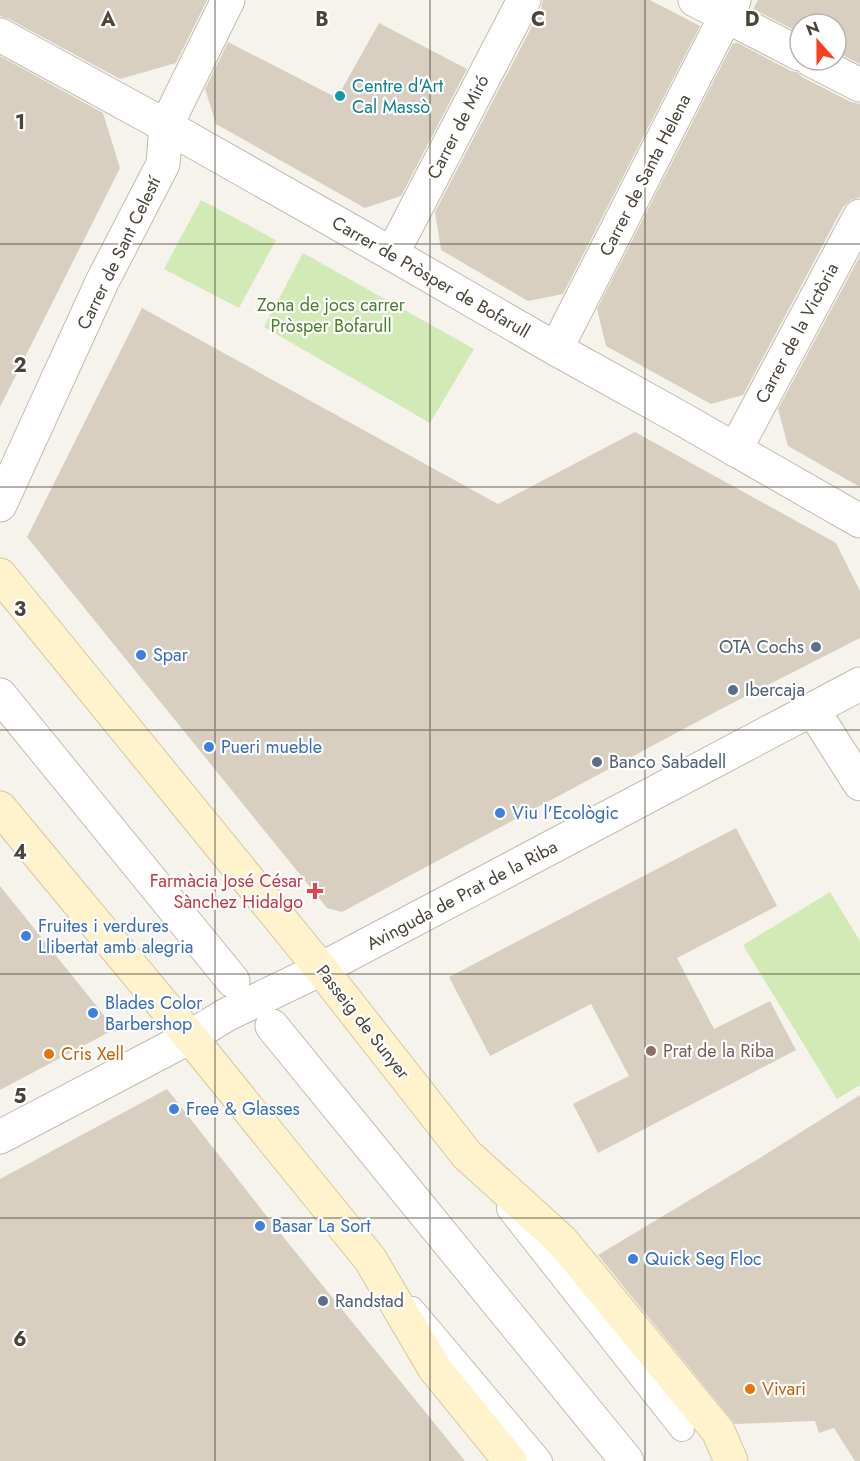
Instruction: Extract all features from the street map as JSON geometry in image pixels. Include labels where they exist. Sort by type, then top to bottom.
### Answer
[{"type":"street","name":"Carrer de Sant Celestí","points":[[0,505],[102,282],[163,164],[166,126],[228,0]]},
{"type":"street","name":"Carrer de Miró","points":[[392,254],[524,0]]},
{"type":"street","points":[[695,0],[730,8],[788,46]]},
{"type":"street","name":"Carrer de Santa Helena","points":[[556,349],[730,8]]},
{"type":"street","name":"Carrer de Pròsper de Bofarull","points":[[0,35],[166,126],[860,521]]},
{"type":"street","points":[[835,72],[860,85]]},
{"type":"street","name":"Carrer de la Victòria","points":[[735,450],[860,216]]},
{"type":"street","name":"Passeig de Sunyer","points":[[0,575],[321,969],[467,1155],[562,1241],[718,1431],[731,1461]]},
{"type":"street","name":"Avinguda de Prat de la Riba","points":[[0,1137],[860,684]]},
{"type":"street","points":[[0,695],[233,981]]},
{"type":"street","points":[[813,710],[860,784]]},
{"type":"street","points":[[0,808],[370,1259],[435,1369],[510,1461]]},
{"type":"street","points":[[272,1026],[627,1461]]},
{"type":"lane","points":[[467,1155],[682,1429]]},
{"type":"lane","points":[[370,1259],[540,1461]]},
{"type":"green space","points":[[201,200],[276,240],[239,308],[164,269]]},
{"type":"green space","name":"Zona de jocs carrer Pròsper Bofarull","points":[[303,253],[474,349],[430,423],[264,327]]},
{"type":"green space","points":[[830,892],[860,941],[860,1085],[837,1099],[743,945]]},
{"type":"building","points":[[0,0],[207,0],[176,63],[120,79],[0,16]]},
{"type":"building","points":[[543,0],[650,0],[700,26],[563,294],[528,301],[441,250],[435,212],[541,9]]},
{"type":"building","points":[[758,0],[860,0],[860,64],[848,58],[848,12],[788,12],[788,27],[753,9]]},
{"type":"building","points":[[379,23],[467,69],[401,196],[365,208],[216,124],[205,89],[228,42],[337,98]]},
{"type":"building","points":[[736,42],[788,69],[788,72],[797,72],[802,77],[851,102],[860,104],[860,197],[851,200],[843,207],[743,395],[711,404],[606,346],[597,309],[733,43]]},
{"type":"building","points":[[0,56],[103,113],[120,168],[0,407]]},
{"type":"building","points":[[860,256],[860,487],[788,446],[778,409]]},
{"type":"building","points":[[142,308],[498,504],[635,432],[836,543],[860,591],[860,638],[721,709],[342,912],[327,908],[27,537]]},
{"type":"building","points":[[736,828],[777,906],[677,958],[714,1029],[770,1001],[796,1050],[598,1153],[573,1104],[629,1076],[591,1004],[490,1056],[449,977]]},
{"type":"building","points":[[0,886],[115,1029],[0,1090]]},
{"type":"building","points":[[167,1089],[272,1223],[465,1461],[0,1461],[0,1179]]},
{"type":"building","points":[[860,1095],[860,1461],[855,1461],[834,1428],[819,1433],[815,1421],[735,1424],[598,1255]]},
{"type":"place","name":"Centre d'Art Cal Massò","points":[[340,96]]},
{"type":"place","name":"OTA Cochs","points":[[816,647]]},
{"type":"place","name":"Spar","points":[[141,655]]},
{"type":"place","name":"Ibercaja","points":[[733,690]]},
{"type":"place","name":"Pueri mueble","points":[[209,747]]},
{"type":"place","name":"Banco Sabadell","points":[[597,762]]},
{"type":"place","name":"Viu l'Ecològic","points":[[500,813]]},
{"type":"place","name":"Farmàcia José César Sànchez Hidalgo","points":[[315,891]]},
{"type":"place","name":"Fruites i verdures Llibertat amb alegria","points":[[26,936]]},
{"type":"place","name":"Blades Color Barbershop","points":[[93,1013]]},
{"type":"place","name":"Prat de la Riba","points":[[651,1051]]},
{"type":"place","name":"Cris Xell","points":[[49,1054]]},
{"type":"place","name":"Free & Glasses","points":[[174,1109]]},
{"type":"place","name":"Basar La Sort","points":[[260,1226]]},
{"type":"place","name":"Quick Seg Floc","points":[[633,1259]]},
{"type":"place","name":"Randstad","points":[[323,1301]]},
{"type":"place","name":"Vivari","points":[[750,1389]]}]
